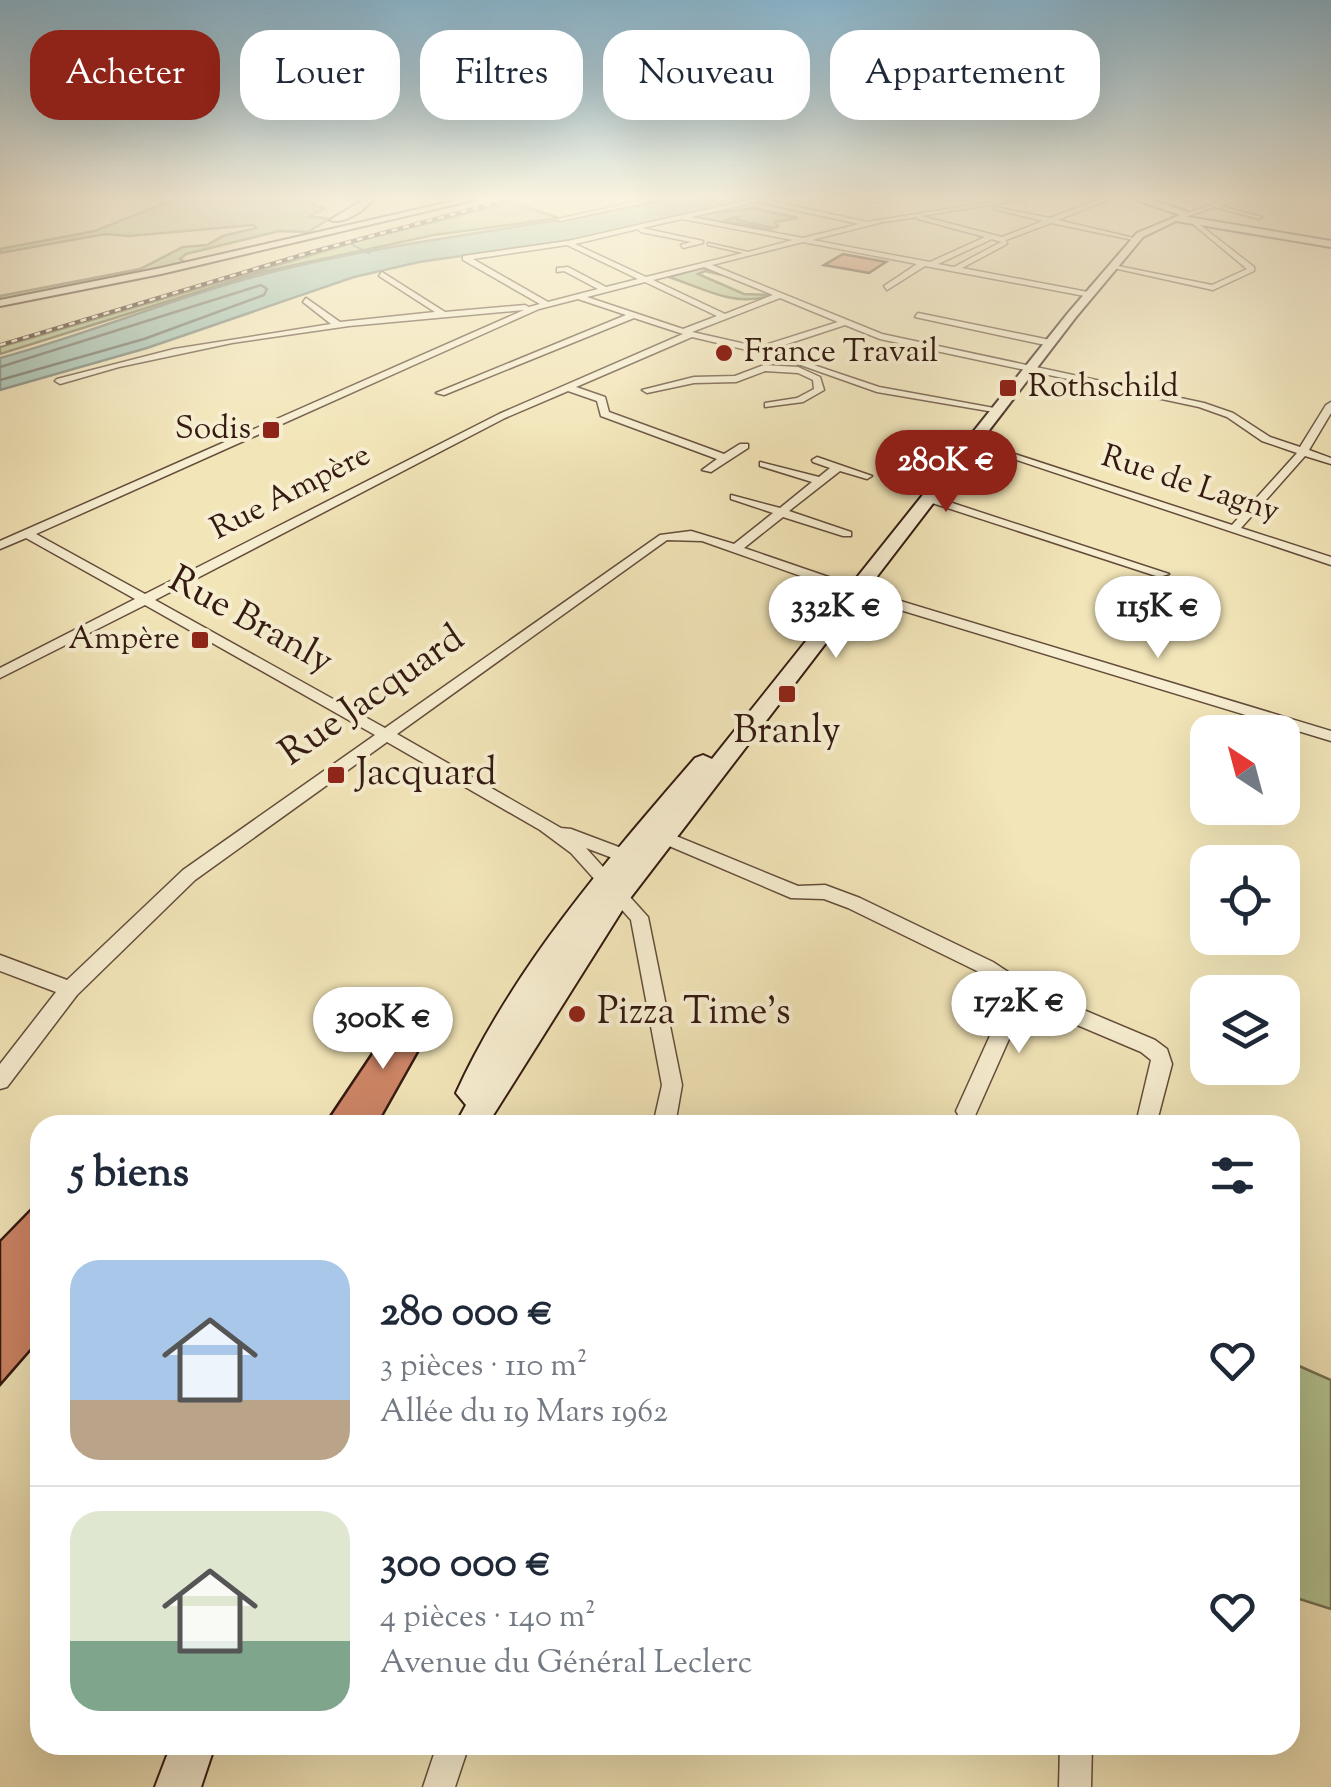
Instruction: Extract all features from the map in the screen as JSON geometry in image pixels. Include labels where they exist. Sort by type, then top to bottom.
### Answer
[{"type":"main road","points":[[0,303],[92,283]]},
{"type":"main road","points":[[461,1115],[520,1000],[856,592],[1099,283]]},
{"type":"main road","points":[[476,1115],[612,886]]},
{"type":"main road","points":[[178,1787],[189,1755]]},
{"type":"street","points":[[396,283],[442,314]]},
{"type":"street","points":[[511,283],[548,304]]},
{"type":"street","points":[[591,283],[606,290]]},
{"type":"street","points":[[60,382],[108,366],[216,344],[338,326],[536,307],[633,283]]},
{"type":"street","points":[[654,283],[724,316]]},
{"type":"street","points":[[749,283],[880,336],[1208,407],[1230,415],[1262,438],[1331,461]]},
{"type":"street","points":[[887,288],[895,283]]},
{"type":"street","points":[[1033,283],[1090,294]]},
{"type":"street","points":[[1190,283],[1213,288],[1223,283]]},
{"type":"street","name":"Rue Ampère","points":[[0,674],[446,444],[724,316],[779,296]]},
{"type":"street","points":[[581,297],[687,333],[809,364],[876,389],[1000,410]]},
{"type":"street","points":[[306,300],[338,326]]},
{"type":"street","points":[[0,544],[536,307]]},
{"type":"street","points":[[918,314],[1050,343]]},
{"type":"street","points":[[441,393],[634,315]]},
{"type":"street","points":[[760,350],[845,322]]},
{"type":"street","points":[[798,370],[809,364]]},
{"type":"street","points":[[647,390],[694,380],[736,379],[764,368],[798,370],[818,379],[819,390],[800,400],[768,405]]},
{"type":"street","points":[[569,388],[602,400],[604,414],[725,458]]},
{"type":"street","points":[[1234,528],[1300,452],[1331,405]]},
{"type":"street","name":"Rue de Lagny","points":[[974,444],[1331,561]]},
{"type":"street","points":[[707,470],[744,446]]},
{"type":"street","points":[[796,474],[835,448]]},
{"type":"street","points":[[818,460],[867,476]]},
{"type":"street","points":[[764,464],[820,482]]},
{"type":"street","points":[[735,549],[838,466]]},
{"type":"street","points":[[735,497],[846,534]]},
{"type":"street","points":[[930,498],[1163,574]]},
{"type":"street","name":"Rue Branly","points":[[26,533],[546,826],[577,849],[639,917],[672,1085],[666,1115]]},
{"type":"street","name":"Rue Jacquard","points":[[0,1080],[70,989],[188,875],[653,542],[691,534],[856,592],[1331,736]]},
{"type":"street","name":"Rue Branly","points":[[546,826],[634,860]]},
{"type":"street","points":[[656,834],[797,893],[825,892],[854,902],[986,967],[1018,989],[1160,1054],[1161,1080],[1150,1115]]},
{"type":"street","points":[[0,962],[70,989]]},
{"type":"street","points":[[967,1111],[1018,989]]},
{"type":"street","points":[[439,1787],[450,1755]]},
{"type":"street","points":[[1075,1787],[1076,1755]]},
{"type":"green space","points":[[65,283],[86,283],[0,301],[0,296]]},
{"type":"green space","points":[[215,283],[225,283],[0,354],[0,347]]},
{"type":"green space","points":[[687,283],[720,283],[744,294],[772,295],[745,299]]},
{"type":"green space","points":[[1300,1366],[1331,1380],[1331,1609],[1300,1599]]},
{"type":"water","points":[[230,283],[335,283],[147,348],[0,390],[0,358]]},
{"type":"building","points":[[405,1004],[425,1016],[426,1038],[383,1115],[331,1115]]},
{"type":"building","points":[[30,1210],[30,1350],[0,1385],[0,1241]]},
{"type":"railway","points":[[0,345],[206,283]]},
{"type":"place","name":"France Travail","points":[[724,353]]},
{"type":"place","name":"Rothschild","points":[[1008,388]]},
{"type":"place","name":"Sodis","points":[[271,430]]},
{"type":"place","name":"Ampère","points":[[200,640]]},
{"type":"place","name":"Branly","points":[[787,694]]},
{"type":"place","name":"Jacquard","points":[[336,775]]},
{"type":"place","name":"Pizza Time's","points":[[577,1014]]}]
